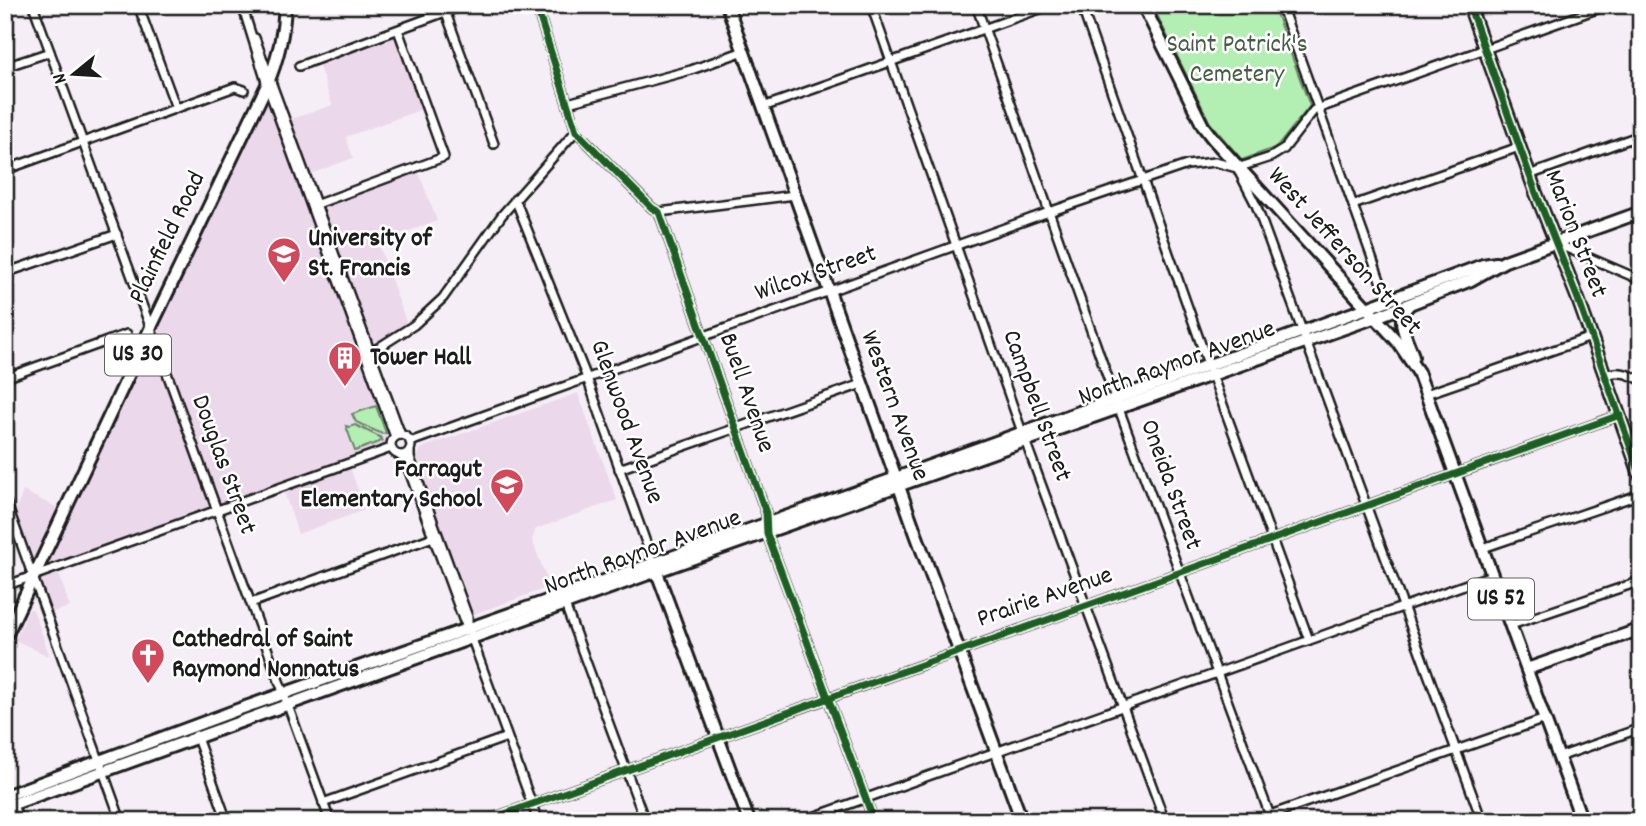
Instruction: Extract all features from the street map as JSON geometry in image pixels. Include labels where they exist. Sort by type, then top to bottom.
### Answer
[{"type":"main road","name":"Plainfield Road","points":[[5,638],[150,327],[269,82],[284,31],[285,5]]},
{"type":"main road","name":"Western Avenue","points":[[727,5],[897,482],[1022,821]]},
{"type":"main road","name":"West Jefferson Street","points":[[1143,5],[1203,126],[1237,168],[1376,317],[1407,353],[1418,372],[1582,821]]},
{"type":"main road","name":"Marion Street","points":[[1469,5],[1641,477]]},
{"type":"main road","points":[[1506,261],[1641,212]]},
{"type":"main road","name":"North Raynor Avenue","points":[[1304,337],[1367,308],[1483,265],[1506,261]]},
{"type":"main road","name":"North Raynor Avenue","points":[[8,800],[1210,370],[1304,337],[1376,317],[1471,280],[1506,261]]},
{"type":"main road","name":"US 52","points":[[1412,304],[1404,310],[1401,318],[1418,372]]},
{"type":"main road","name":"Glenwood Avenue","points":[[654,567],[749,821]]},
{"type":"main road","points":[[1527,669],[1641,629]]},
{"type":"street","name":"Douglas Street","points":[[33,5],[330,821]]},
{"type":"street","points":[[138,5],[176,108]]},
{"type":"street","points":[[242,5],[398,436],[410,445]]},
{"type":"street","points":[[299,66],[398,30],[445,9],[464,5]]},
{"type":"street","name":"Buell Avenue","points":[[536,5],[576,131],[659,212],[766,513],[766,529],[874,821]]},
{"type":"street","name":"Campbell Street","points":[[871,5],[1024,437],[1165,821]]},
{"type":"street","name":"Oneida Street","points":[[976,5],[1117,403],[1271,818]]},
{"type":"street","points":[[763,107],[1051,5]]},
{"type":"street","points":[[1081,5],[1309,640]]},
{"type":"street","points":[[1482,821],[1256,205],[1237,168],[1271,157],[1284,149],[1309,114],[1318,109],[1608,5]]},
{"type":"street","points":[[1298,6],[1282,8],[1381,283]]},
{"type":"street","points":[[445,9],[494,144]]},
{"type":"street","points":[[314,205],[444,157],[398,30]]},
{"type":"street","points":[[568,103],[691,70],[744,51]]},
{"type":"street","points":[[5,67],[50,52]]},
{"type":"street","points":[[5,170],[235,87],[244,90]]},
{"type":"street","points":[[368,354],[414,325],[443,298],[515,199],[576,131]]},
{"type":"street","points":[[1530,175],[1641,135]]},
{"type":"street","points":[[1353,205],[1519,147]]},
{"type":"street","name":"Wilcox Street","points":[[410,445],[704,335],[1049,212],[1201,162],[1215,162],[1237,168]]},
{"type":"street","points":[[659,212],[795,195]]},
{"type":"street","name":"Glenwood Avenue","points":[[515,199],[587,378],[654,567]]},
{"type":"street","points":[[5,273],[117,234]]},
{"type":"street","points":[[1555,243],[1641,280]]},
{"type":"street","points":[[5,378],[127,334]]},
{"type":"street","points":[[1426,394],[1591,337]]},
{"type":"street","points":[[1605,374],[1625,373],[1641,380]]},
{"type":"street","points":[[619,469],[862,384]]},
{"type":"street","name":"Prairie Avenue","points":[[485,821],[1620,415]]},
{"type":"street","points":[[391,448],[391,442],[398,436]]},
{"type":"street","points":[[400,455],[405,453],[410,445]]},
{"type":"street","points":[[410,445],[410,458],[468,617],[470,633]]},
{"type":"street","points":[[5,586],[391,448]]},
{"type":"street","points":[[391,448],[405,460],[538,821]]},
{"type":"street","points":[[1483,548],[1641,494]]},
{"type":"street","points":[[5,499],[121,821]]},
{"type":"street","points":[[251,603],[433,537]]},
{"type":"street","points":[[802,821],[1493,575]]},
{"type":"street","points":[[1511,625],[1641,581]]},
{"type":"street","points":[[563,600],[645,821]]},
{"type":"street","points":[[1271,818],[1545,719]]},
{"type":"street","points":[[1559,757],[1641,728]]},
{"type":"street","points":[[195,732],[227,821]]},
{"type":"street","points":[[323,803],[507,737]]},
{"type":"street","points":[[8,800],[19,821]]},
{"type":"shaded area","name":"University of St. Francis","points":[[397,31],[425,108],[346,137],[353,158],[300,178],[311,206],[417,168],[437,221],[378,242],[408,327],[368,352],[399,439],[394,445],[348,461],[365,510],[298,534],[282,486],[38,572],[267,89],[280,123],[332,105],[317,60]]},
{"type":"shaded area","name":"Farragut Elementary School","points":[[578,393],[617,500],[536,529],[532,540],[550,587],[474,614],[416,459],[421,448]]},
{"type":"shaded area","points":[[23,491],[58,508],[33,564],[14,515]]},
{"type":"shaded area","points":[[59,574],[70,607],[50,613],[40,584],[42,579]]},
{"type":"shaded area","points":[[29,609],[33,609],[48,656],[15,640]]},
{"type":"green space","name":"Saint Patrick's Cemetery","points":[[1152,5],[1273,5],[1310,106],[1277,147],[1242,160],[1210,123]]},
{"type":"green space","points":[[376,406],[386,433],[382,434],[356,422],[352,414]]},
{"type":"green space","points":[[355,425],[380,437],[382,441],[355,451],[346,426]]},
{"type":"cycle path","points":[[536,5],[576,131],[659,212],[766,513],[767,534],[874,821]]},
{"type":"cycle path","points":[[1469,5],[1641,477]]},
{"type":"cycle path","points":[[485,821],[1620,415]]},
{"type":"place","name":"University of St. Francis","points":[[284,284]]},
{"type":"place","name":"Tower Hall","points":[[345,388]]},
{"type":"place","name":"Farragut Elementary School","points":[[507,515]]},
{"type":"place","name":"Cathedral of Saint Raymond Nonnatus","points":[[148,685]]}]
